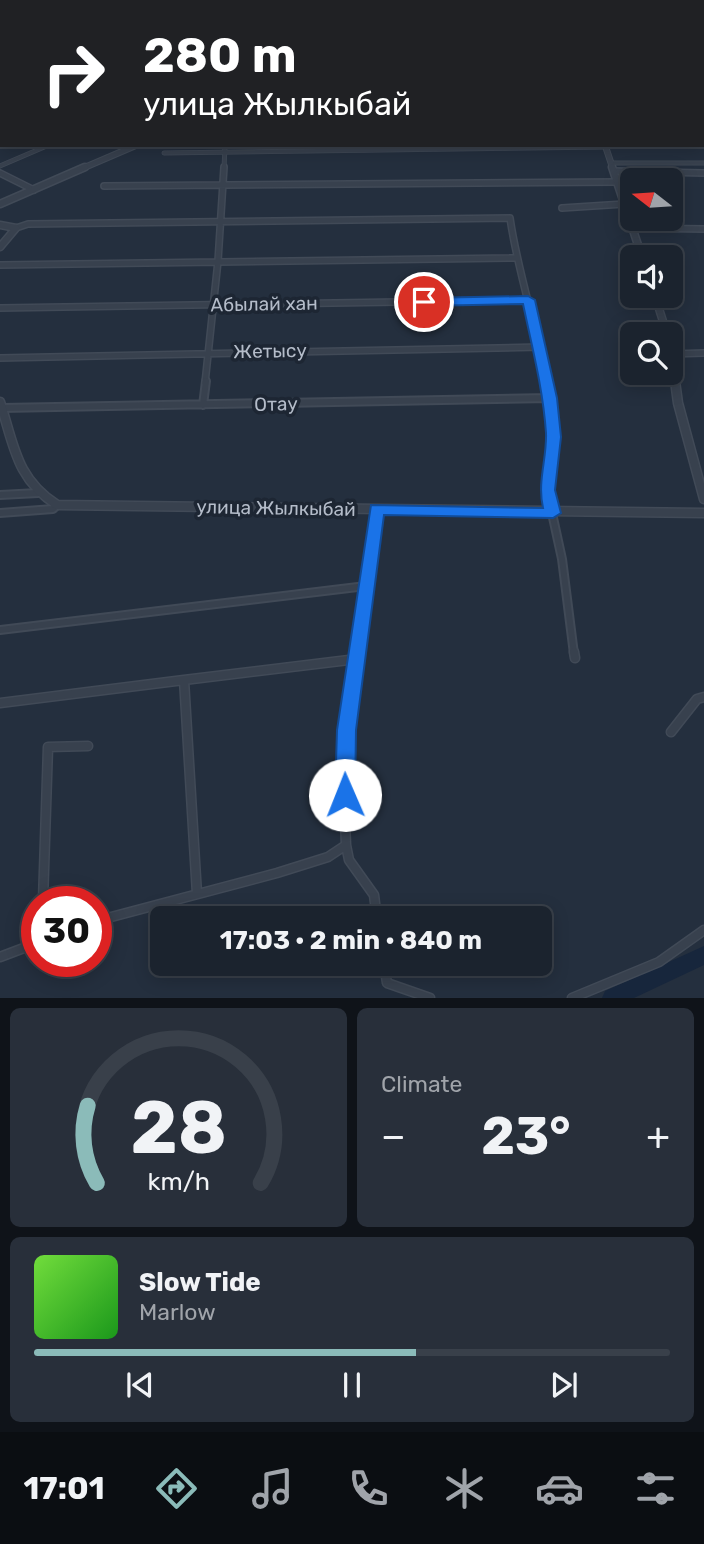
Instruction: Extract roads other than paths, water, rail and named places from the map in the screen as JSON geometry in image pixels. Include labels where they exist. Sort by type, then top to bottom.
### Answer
[{"type":"street","points":[[0,166],[44,147]]},
{"type":"street","points":[[0,204],[132,147]]},
{"type":"street","points":[[164,153],[225,148],[415,147]]},
{"type":"street","points":[[605,147],[620,191]]},
{"type":"street","points":[[203,405],[219,261],[225,148]]},
{"type":"street","points":[[612,163],[704,163]]},
{"type":"street","points":[[614,171],[704,173]]},
{"type":"street","points":[[0,173],[34,190]]},
{"type":"street","points":[[104,186],[617,182]]},
{"type":"street","points":[[562,208],[620,204]]},
{"type":"street","points":[[0,225],[16,228],[28,224],[510,218],[513,223],[516,258],[541,347],[550,398],[554,437],[547,490],[568,600],[575,658]]},
{"type":"street","points":[[0,247],[16,228]]},
{"type":"street","points":[[683,229],[704,229]]},
{"type":"street","points":[[0,265],[516,258]]},
{"type":"street","name":"Абылай хан","points":[[0,307],[528,300]]},
{"type":"street","name":"Жетысу","points":[[0,358],[209,351],[541,347]]},
{"type":"street","points":[[683,354],[704,353]]},
{"type":"street","points":[[675,385],[704,499]]},
{"type":"street","name":"Отау","points":[[1,405],[203,405],[550,398]]},
{"type":"street","points":[[0,513],[53,509],[57,505],[38,494],[15,457],[1,405]]},
{"type":"street","points":[[0,495],[38,494]]},
{"type":"street","name":"улица Жылкыбай","points":[[57,505],[704,513]]},
{"type":"street","points":[[375,906],[374,895],[349,860],[343,772],[346,730],[376,509]]},
{"type":"street","points":[[0,630],[366,586]]},
{"type":"street","points":[[0,703],[357,659]]},
{"type":"street","points":[[184,680],[197,894]]},
{"type":"street","points":[[671,732],[697,699],[704,697]]},
{"type":"street","points":[[43,886],[48,747],[89,746]]},
{"type":"street","points":[[112,917],[328,857],[346,845]]},
{"type":"street","points":[[572,998],[636,972],[691,942],[704,930]]},
{"type":"street","points":[[0,957],[21,949]]},
{"type":"street","points":[[386,976],[387,983],[430,998]]},
{"type":"waterway","points":[[612,998],[704,955]]}]
